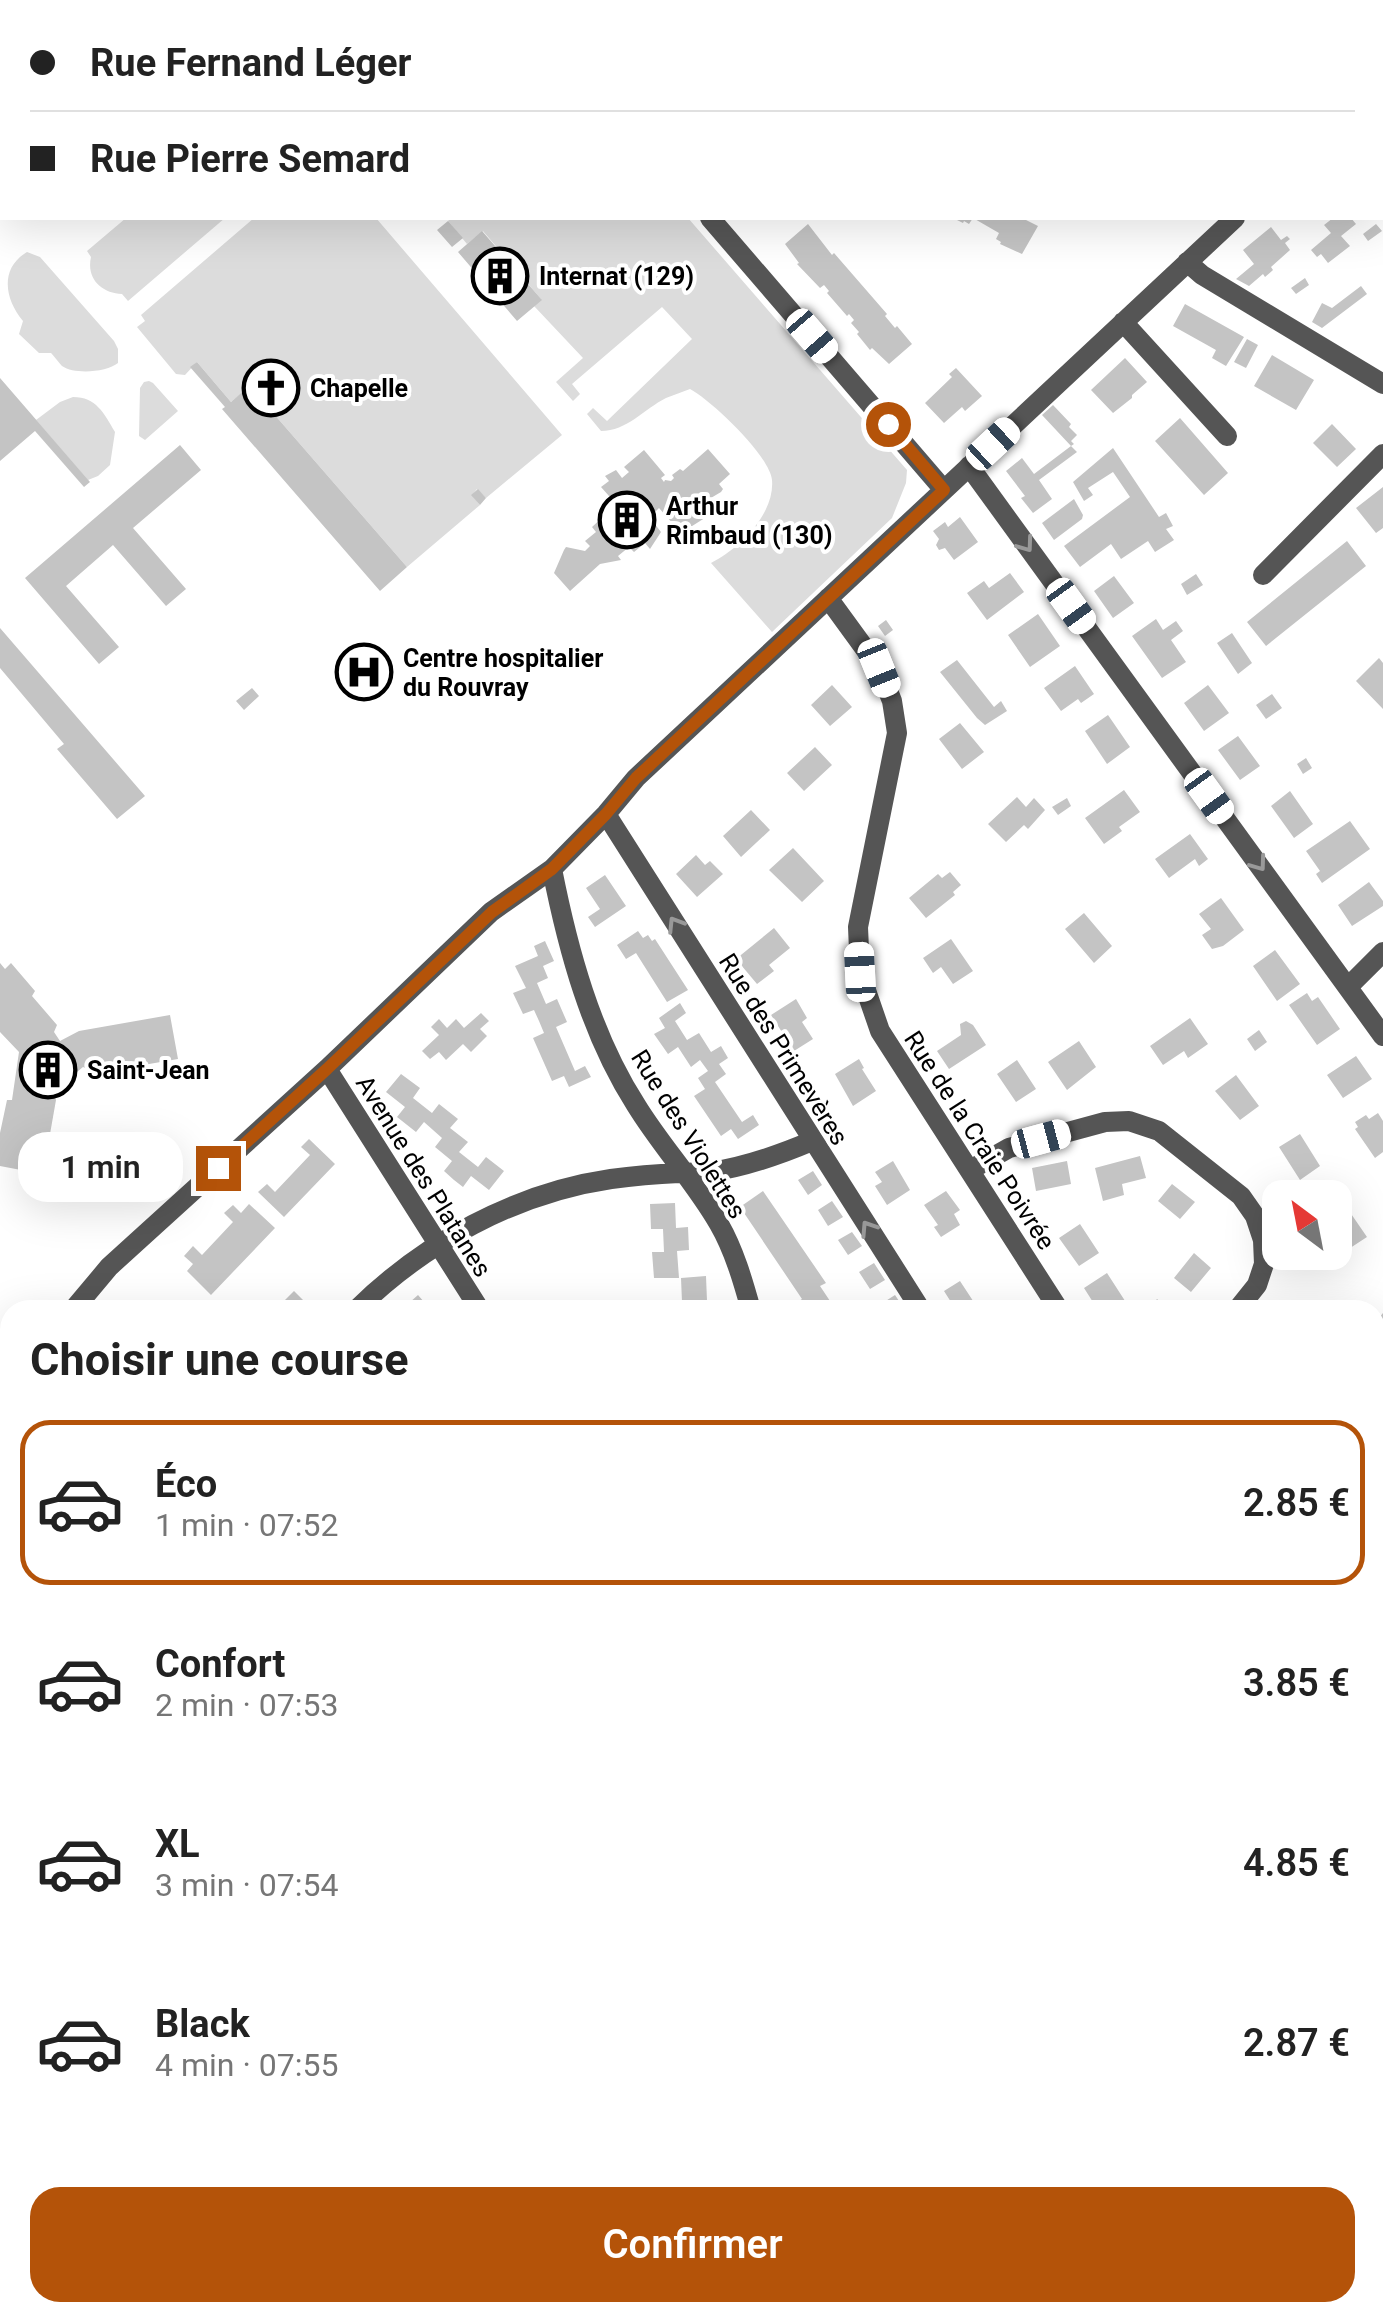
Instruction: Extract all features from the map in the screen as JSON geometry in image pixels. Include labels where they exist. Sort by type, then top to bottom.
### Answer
[{"type":"street","points":[[712,220],[944,490]]},
{"type":"street","points":[[81,1300],[109,1268],[492,912],[552,869],[636,778],[1232,220]]},
{"type":"street","points":[[1187,262],[1202,275],[1383,384]]},
{"type":"street","points":[[1123,322],[1227,436]]},
{"type":"street","points":[[1263,575],[1383,454]]},
{"type":"street","points":[[969,466],[1383,1036]]},
{"type":"street","name":"Rue de la Craie Poivrée","points":[[828,598],[879,668],[892,701],[897,733],[858,928],[860,972],[880,1031],[1053,1300]]},
{"type":"street","name":"Rue des Primevères","points":[[606,814],[914,1300]]},
{"type":"street","name":"Rue des Violettes","points":[[552,869],[572,952],[599,1030],[634,1104],[719,1224],[748,1300]]},
{"type":"street","points":[[1348,986],[1383,952]]},
{"type":"street","name":"Avenue des Platanes","points":[[327,1069],[473,1300]]},
{"type":"street","points":[[970,1170],[1009,1148],[1105,1122],[1129,1121],[1159,1130],[1241,1196],[1255,1216],[1263,1240],[1264,1264],[1257,1285],[1245,1300]]},
{"type":"street","points":[[368,1300],[438,1246],[490,1215],[547,1193],[609,1180],[706,1172],[752,1163],[812,1141]]},
{"type":"shaded area","points":[[124,220],[223,220],[128,301],[122,294],[97,283],[87,251]]},
{"type":"shaded area","points":[[252,220],[378,220],[562,435],[486,498],[477,489],[472,495],[480,505],[407,567],[267,406],[294,383],[277,363],[231,402],[197,362],[185,375],[176,374],[137,327],[145,321],[141,315]]},
{"type":"shaded area","points":[[690,220],[907,470],[892,518],[772,632],[711,563],[743,540],[768,505],[772,480],[751,444],[725,416],[690,389],[610,430],[601,431],[587,414],[593,408],[607,421],[692,339],[662,307],[572,384],[580,394],[573,401],[556,382],[583,358],[534,306],[541,299],[483,231],[467,244],[448,221]]},
{"type":"shaded area","points":[[27,252],[40,257],[114,341],[118,363],[91,371],[68,369],[51,353],[39,353],[19,334],[23,321],[12,303],[8,284],[12,266]]},
{"type":"shaded area","points":[[149,381],[178,411],[145,440],[139,436],[140,388]]},
{"type":"shaded area","points":[[73,397],[93,403],[115,432],[110,465],[88,480],[36,420]]},
{"type":"building","points":[[976,220],[1026,220],[1038,226],[1022,254],[1000,244],[996,239],[999,233]]},
{"type":"building","points":[[1330,220],[1353,220],[1356,224],[1341,236],[1350,246],[1328,263],[1311,250],[1331,233],[1324,225]]},
{"type":"building","points":[[448,221],[463,238],[452,247],[437,230]]},
{"type":"building","points":[[808,224],[912,344],[889,364],[870,350],[851,323],[854,320],[824,285],[820,288],[797,264],[785,244]]},
{"type":"building","points":[[1376,224],[1382,231],[1368,241],[1363,234]]},
{"type":"building","points":[[1271,227],[1281,240],[1287,236],[1290,239],[1285,243],[1290,250],[1271,267],[1273,270],[1249,286],[1236,279],[1254,264],[1243,250]]},
{"type":"building","name":"Internat (129)","points":[[482,231],[542,300],[517,321],[458,252]]},
{"type":"building","points":[[1305,278],[1309,285],[1296,294],[1291,288]]},
{"type":"building","points":[[1361,286],[1367,294],[1322,328],[1312,322],[1322,303],[1332,308]]},
{"type":"building","points":[[1185,304],[1244,337],[1226,366],[1212,358],[1216,350],[1173,326]]},
{"type":"building","points":[[1247,339],[1258,345],[1246,368],[1234,362]]},
{"type":"building","points":[[1272,355],[1314,380],[1296,410],[1254,386]]},
{"type":"building","points":[[1125,358],[1147,382],[1113,413],[1091,390]]},
{"type":"building","points":[[197,362],[231,402],[276,362],[294,382],[267,406],[407,567],[380,591],[222,409],[225,407],[190,367]]},
{"type":"building","points":[[956,368],[982,396],[944,423],[925,403]]},
{"type":"building","points":[[0,378],[90,482],[84,487],[35,431],[0,461]]},
{"type":"building","points":[[1053,405],[1077,435],[1071,446],[1042,415]]},
{"type":"building","points":[[1180,418],[1228,473],[1204,495],[1155,441]]},
{"type":"building","points":[[1332,424],[1356,449],[1337,467],[1313,443]]},
{"type":"building","points":[[180,445],[201,470],[133,528],[186,589],[166,606],[113,545],[66,586],[119,647],[99,664],[25,578]]},
{"type":"building","points":[[1071,446],[1077,452],[1039,480],[1052,499],[1033,513],[1006,471],[1022,458],[1034,474]]},
{"type":"building","points":[[1113,448],[1159,517],[1166,513],[1173,526],[1166,529],[1174,540],[1155,552],[1148,541],[1121,559],[1111,544],[1080,567],[1064,546],[1130,497],[1113,472],[1088,488],[1093,495],[1084,501],[1073,482]]},
{"type":"building","name":"Arthur Rimbaud (130)","points":[[708,449],[730,474],[719,484],[721,492],[699,505],[708,516],[681,533],[659,508],[654,513],[654,523],[661,532],[650,549],[645,543],[634,552],[629,547],[618,556],[621,560],[600,564],[570,591],[554,573],[564,550],[566,547],[585,551],[590,546],[585,541],[596,532],[592,527],[605,515],[609,519],[617,512],[613,508],[617,505],[601,487],[609,481],[605,476],[616,470],[622,478],[629,472],[624,467],[644,450],[665,475],[661,478],[664,482],[671,481],[672,475],[683,471]]},
{"type":"building","points":[[1383,487],[1383,528],[1376,533],[1356,508]]},
{"type":"building","points":[[478,489],[486,498],[480,505],[471,495]]},
{"type":"building","points":[[1074,499],[1082,519],[1054,540],[1042,523]]},
{"type":"building","points":[[960,517],[978,542],[954,560],[945,548],[939,550],[939,539],[933,531],[945,522],[948,527]]},
{"type":"building","points":[[1347,541],[1366,566],[1266,646],[1247,622]]},
{"type":"building","points":[[1010,573],[1024,592],[987,620],[967,593],[984,581],[989,588]]},
{"type":"building","points":[[1196,574],[1203,585],[1187,595],[1181,584]]},
{"type":"building","points":[[1114,576],[1134,603],[1113,618],[1094,591]]},
{"type":"building","points":[[1038,614],[1060,646],[1030,667],[1008,635]]},
{"type":"building","points":[[1156,619],[1163,630],[1176,621],[1183,631],[1171,640],[1186,662],[1162,678],[1132,636]]},
{"type":"building","points":[[886,620],[893,630],[885,636],[878,626]]},
{"type":"building","points":[[0,628],[145,796],[117,819],[57,749],[64,744],[0,668]]},
{"type":"building","points":[[1232,633],[1252,663],[1238,674],[1217,643]]},
{"type":"building","points":[[1379,658],[1383,663],[1383,709],[1356,681]]},
{"type":"building","points":[[957,660],[994,707],[1001,701],[1007,711],[985,725],[977,718],[940,672]]},
{"type":"building","points":[[1075,666],[1094,694],[1061,711],[1044,688]]},
{"type":"building","points":[[832,685],[852,707],[830,726],[811,705]]},
{"type":"building","points":[[1208,685],[1229,713],[1204,731],[1184,703]]},
{"type":"building","points":[[252,688],[259,696],[244,710],[236,701]]},
{"type":"building","points":[[1272,694],[1282,708],[1266,719],[1256,705]]},
{"type":"building","points":[[1108,715],[1130,747],[1107,764],[1085,731]]},
{"type":"building","points":[[960,723],[984,752],[962,769],[939,739]]},
{"type":"building","points":[[1238,736],[1260,766],[1240,780],[1218,750]]},
{"type":"building","points":[[815,747],[832,765],[804,791],[787,773]]},
{"type":"building","points":[[1306,758],[1312,768],[1303,774],[1297,764]]},
{"type":"building","points":[[1124,790],[1140,812],[1104,844],[1085,818]]},
{"type":"building","points":[[1290,791],[1313,824],[1294,838],[1271,806]]},
{"type":"building","points":[[1017,797],[1026,807],[1034,798],[1045,810],[1028,829],[1024,825],[1006,842],[988,824]]},
{"type":"building","points":[[1067,798],[1071,806],[1058,815],[1052,807]]},
{"type":"building","points":[[751,810],[770,830],[741,857],[723,836]]},
{"type":"building","points":[[1350,821],[1370,849],[1322,883],[1316,874],[1320,871],[1306,851]]},
{"type":"building","points":[[1190,834],[1208,859],[1199,866],[1195,859],[1169,878],[1155,859]]},
{"type":"building","points":[[793,848],[824,881],[802,902],[769,870]]},
{"type":"building","points":[[696,855],[705,865],[710,861],[723,874],[697,897],[676,874]]},
{"type":"building","points":[[950,872],[961,885],[953,892],[955,895],[926,918],[909,898],[938,874],[942,878]]},
{"type":"building","points":[[605,875],[626,906],[595,927],[588,917],[600,909],[586,888]]},
{"type":"building","points":[[1369,882],[1383,906],[1352,926],[1338,905]]},
{"type":"building","points":[[1221,898],[1244,930],[1223,946],[1212,949],[1202,935],[1211,929],[1199,914]]},
{"type":"building","points":[[1084,913],[1112,946],[1094,963],[1065,929]]},
{"type":"building","points":[[774,928],[790,948],[769,965],[774,971],[757,984],[736,959]]},
{"type":"building","points":[[638,931],[643,938],[648,935],[652,941],[655,939],[688,990],[667,1002],[636,953],[626,959],[617,945]]},
{"type":"building","points":[[951,939],[973,971],[953,984],[941,967],[933,973],[923,958]]},
{"type":"building","points":[[545,941],[554,961],[543,966],[548,978],[537,983],[546,1004],[557,999],[567,1022],[556,1027],[575,1071],[585,1066],[591,1077],[569,1087],[564,1076],[552,1081],[533,1038],[544,1033],[539,1021],[534,1010],[523,1014],[513,993],[526,988],[515,966],[538,956],[534,946]]},
{"type":"building","points":[[1275,950],[1300,984],[1277,1001],[1253,966]]},
{"type":"building","name":"Saint-Jean","points":[[0,963],[5,969],[11,963],[35,991],[32,996],[57,1025],[54,1032],[60,1041],[79,1031],[170,1015],[178,1059],[97,1073],[83,1067],[53,1092],[56,1100],[50,1134],[55,1135],[51,1161],[45,1159],[42,1174],[0,1166],[0,1133],[7,1100],[12,1100],[19,1052],[0,1032]]},
{"type":"building","points":[[1307,993],[1312,1001],[1318,997],[1340,1029],[1317,1045],[1289,1005]]},
{"type":"building","points":[[796,999],[807,1018],[802,1022],[813,1039],[794,1051],[771,1015]]},
{"type":"building","points":[[680,1003],[686,1013],[675,1021],[687,1040],[699,1033],[711,1052],[721,1046],[728,1058],[719,1064],[726,1074],[715,1082],[742,1122],[753,1115],[759,1125],[738,1139],[731,1129],[721,1136],[694,1096],[705,1089],[698,1078],[708,1071],[700,1060],[691,1067],[678,1047],[668,1054],[654,1034],[665,1028],[659,1018]]},
{"type":"building","points":[[481,1013],[489,1021],[480,1029],[487,1036],[471,1052],[463,1044],[446,1060],[439,1052],[430,1059],[422,1051],[439,1035],[431,1027],[439,1019],[447,1028],[456,1019],[464,1028]]},
{"type":"building","points":[[1190,1018],[1208,1044],[1188,1058],[1184,1051],[1163,1065],[1150,1046]]},
{"type":"building","points":[[966,1021],[986,1045],[949,1069],[937,1051],[961,1035],[960,1024]]},
{"type":"building","points":[[1259,1030],[1267,1042],[1255,1051],[1247,1039]]},
{"type":"building","points":[[1079,1041],[1096,1067],[1067,1090],[1048,1062]]},
{"type":"building","points":[[1356,1056],[1372,1079],[1343,1098],[1327,1075]]},
{"type":"building","points":[[859,1059],[876,1091],[853,1106],[835,1074]]},
{"type":"building","points":[[1017,1060],[1036,1089],[1016,1102],[997,1074]]},
{"type":"building","points":[[401,1074],[420,1088],[413,1098],[432,1113],[439,1104],[458,1119],[450,1128],[468,1142],[459,1152],[478,1167],[486,1157],[504,1171],[489,1190],[471,1176],[463,1187],[454,1180],[444,1171],[452,1161],[435,1147],[442,1138],[424,1122],[416,1132],[397,1117],[405,1107],[386,1092]]},
{"type":"building","points":[[1236,1075],[1259,1106],[1240,1120],[1215,1091]]},
{"type":"building","points":[[1378,1113],[1383,1121],[1383,1152],[1375,1158],[1355,1129],[1355,1122]]},
{"type":"building","points":[[1300,1134],[1320,1166],[1300,1180],[1279,1147]]},
{"type":"building","points":[[309,1139],[335,1164],[284,1217],[258,1192],[267,1184],[275,1192],[310,1155],[301,1147]]},
{"type":"building","points":[[1140,1156],[1146,1178],[1122,1184],[1124,1195],[1103,1201],[1095,1168]]},
{"type":"building","points":[[893,1161],[910,1190],[887,1205],[875,1186],[882,1182],[875,1172]]},
{"type":"building","points":[[1067,1161],[1071,1184],[1036,1191],[1032,1168]]},
{"type":"building","points":[[813,1171],[822,1185],[808,1195],[798,1180]]},
{"type":"building","points":[[1172,1184],[1195,1202],[1180,1219],[1158,1201]]},
{"type":"building","points":[[763,1191],[826,1283],[820,1286],[829,1300],[800,1300],[740,1207]]},
{"type":"building","points":[[946,1191],[960,1210],[954,1214],[960,1225],[941,1237],[924,1205]]},
{"type":"building","points":[[832,1201],[843,1217],[828,1226],[818,1210]]},
{"type":"building","points":[[675,1203],[676,1228],[688,1227],[689,1250],[677,1251],[679,1278],[654,1278],[652,1252],[664,1252],[663,1229],[651,1229],[650,1204]]},
{"type":"building","points":[[249,1204],[275,1228],[211,1295],[187,1271],[193,1264],[184,1256],[193,1246],[202,1255],[233,1222],[224,1213],[233,1205],[241,1213]]},
{"type":"building","points":[[1352,1215],[1367,1237],[1352,1247]]},
{"type":"building","points":[[1080,1224],[1099,1253],[1079,1266],[1059,1238]]},
{"type":"building","points":[[852,1232],[862,1246],[848,1255],[838,1240]]},
{"type":"building","points":[[1194,1253],[1211,1268],[1191,1292],[1174,1278]]},
{"type":"building","points":[[874,1263],[885,1280],[870,1289],[859,1272]]},
{"type":"building","points":[[1107,1273],[1124,1300],[1092,1300],[1084,1288]]},
{"type":"building","points":[[706,1276],[707,1300],[682,1300],[681,1278]]},
{"type":"building","points":[[960,1281],[972,1300],[950,1300],[944,1291]]},
{"type":"building","points":[[294,1291],[303,1300],[285,1300]]},
{"type":"place","name":"Internat (129)","points":[[500,276]]},
{"type":"place","name":"Chapelle","points":[[271,388]]},
{"type":"place","name":"Arthur Rimbaud (130)","points":[[627,520]]},
{"type":"place","name":"Centre hospitalier du Rouvray","points":[[364,672]]},
{"type":"place","name":"Saint-Jean","points":[[48,1070]]},
{"type":"route","points":[[218,1168],[492,912],[552,869],[636,778],[944,490],[888,424]]}]
